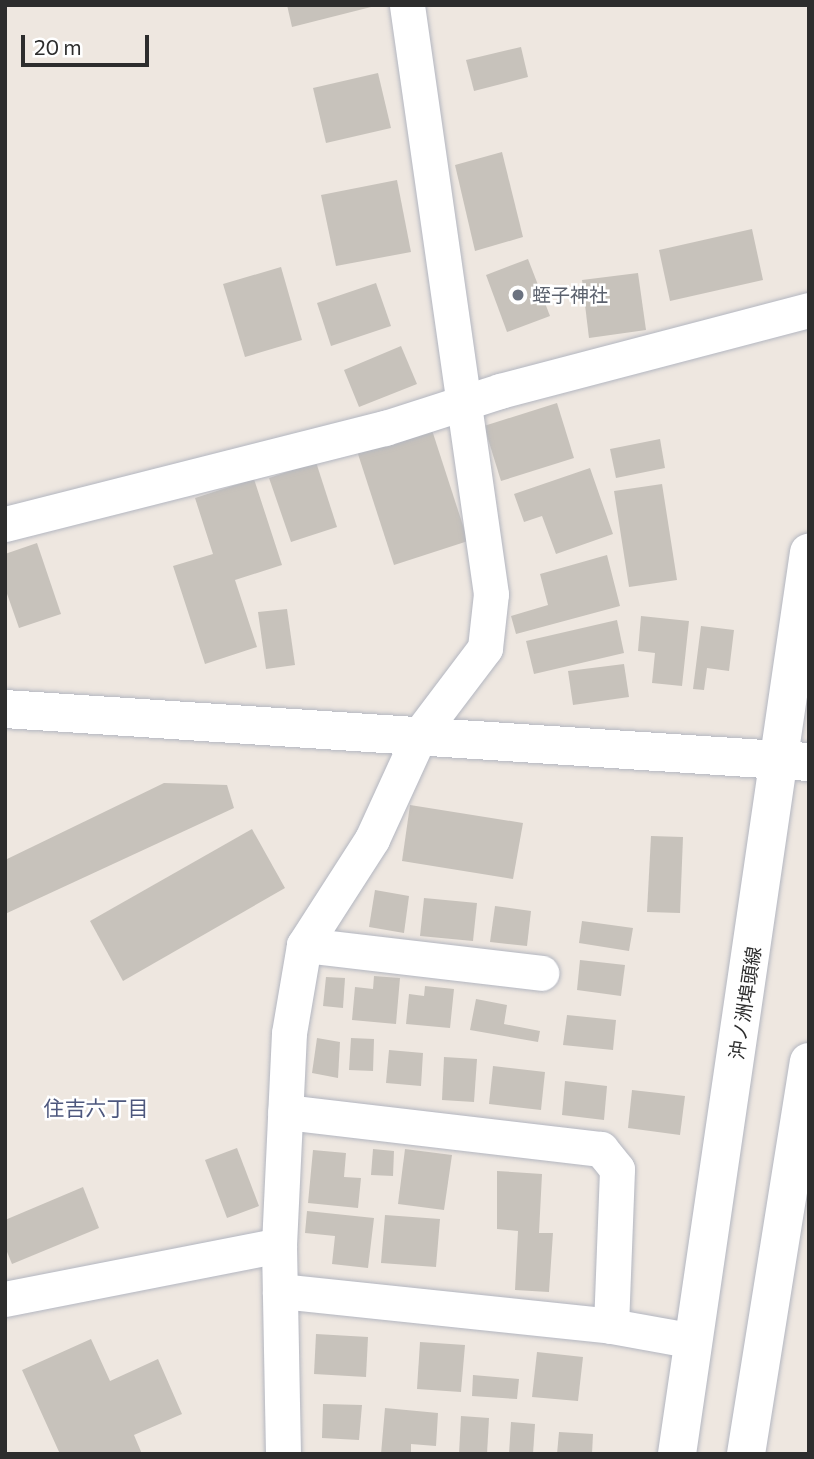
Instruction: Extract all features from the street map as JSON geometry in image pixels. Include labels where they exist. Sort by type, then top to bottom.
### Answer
[{"type":"main road","name":"沖ノ洲埠頭線","points":[[677,1454],[694,1341],[795,761],[809,553]]},
{"type":"main road","points":[[5,709],[420,734],[795,761]]},
{"type":"main road","points":[[746,1454],[809,1062]]},
{"type":"street","points":[[283,1454],[279,1245],[289,1033],[304,945],[372,839],[420,734],[485,648],[491,594],[407,5]]},
{"type":"street","points":[[5,524],[462,405],[809,310]]},
{"type":"street","points":[[304,945],[541,974]]},
{"type":"street","points":[[285,1112],[601,1149],[617,1169],[611,1326]]},
{"type":"street","points":[[5,1298],[279,1245]]},
{"type":"street","points":[[281,1291],[611,1326],[694,1341]]},
{"type":"building","points":[[287,5],[374,5],[375,6],[292,27]]},
{"type":"building","points":[[521,47],[528,77],[474,91],[466,60]]},
{"type":"building","points":[[378,73],[391,128],[326,143],[313,88]]},
{"type":"building","points":[[502,152],[523,237],[475,251],[455,165]]},
{"type":"building","points":[[397,180],[411,252],[336,266],[321,195]]},
{"type":"building","points":[[752,229],[763,280],[670,301],[659,250]]},
{"type":"building","name":"蛭子神社","points":[[528,259],[550,316],[507,332],[486,275]]},
{"type":"building","points":[[281,267],[302,340],[245,357],[223,284]]},
{"type":"building","points":[[638,273],[646,330],[589,338],[582,280]]},
{"type":"building","points":[[376,283],[391,326],[331,346],[317,303]]},
{"type":"building","points":[[401,346],[417,384],[359,407],[344,370]]},
{"type":"building","points":[[557,403],[574,458],[501,481],[484,426]]},
{"type":"building","points":[[431,427],[468,541],[394,565],[357,451]]},
{"type":"building","points":[[660,439],[665,468],[616,478],[610,449]]},
{"type":"building","points":[[316,462],[337,527],[291,542],[269,478]]},
{"type":"building","points":[[590,468],[613,534],[556,554],[542,516],[524,522],[514,494]]},
{"type":"building","points":[[254,479],[282,565],[235,580],[257,647],[205,664],[173,566],[213,554],[195,498]]},
{"type":"building","points":[[662,484],[677,580],[629,587],[614,491]]},
{"type":"building","points":[[37,543],[61,614],[19,628],[5,588],[5,554]]},
{"type":"building","points":[[607,555],[620,606],[516,634],[511,616],[548,605],[540,574]]},
{"type":"building","points":[[287,609],[295,665],[266,669],[258,612]]},
{"type":"building","points":[[641,616],[689,621],[682,686],[652,683],[655,653],[638,651]]},
{"type":"building","points":[[617,620],[624,653],[534,674],[526,641]]},
{"type":"building","points":[[701,626],[734,630],[729,671],[707,668],[704,690],[693,689]]},
{"type":"building","points":[[624,664],[629,697],[573,705],[568,671]]},
{"type":"building","points":[[164,783],[227,785],[234,808],[5,914],[5,860]]},
{"type":"building","points":[[410,805],[523,823],[513,879],[402,861]]},
{"type":"building","points":[[252,829],[285,888],[123,981],[90,921]]},
{"type":"building","points":[[651,836],[683,837],[680,913],[647,912]]},
{"type":"building","points":[[375,890],[409,896],[404,933],[369,927]]},
{"type":"building","points":[[424,898],[477,903],[473,941],[420,936]]},
{"type":"building","points":[[495,906],[531,911],[527,946],[490,942]]},
{"type":"building","points":[[582,921],[633,928],[629,951],[579,943]]},
{"type":"building","points":[[580,960],[625,965],[621,996],[577,990]]},
{"type":"building","points":[[374,976],[400,978],[396,1024],[352,1020],[355,987],[373,989]]},
{"type":"building","points":[[326,977],[345,978],[343,1008],[323,1006]]},
{"type":"building","points":[[425,986],[454,989],[450,1028],[406,1024],[409,994],[424,996]]},
{"type":"building","points":[[476,999],[507,1005],[504,1024],[540,1031],[538,1042],[470,1030]]},
{"type":"building","points":[[567,1015],[616,1020],[613,1050],[563,1045]]},
{"type":"building","points":[[317,1038],[340,1042],[338,1078],[312,1073]]},
{"type":"building","points":[[351,1038],[374,1039],[373,1071],[349,1070]]},
{"type":"building","points":[[389,1050],[423,1053],[421,1086],[386,1083]]},
{"type":"building","points":[[444,1057],[477,1059],[474,1102],[442,1100]]},
{"type":"building","points":[[493,1066],[545,1072],[541,1110],[489,1104]]},
{"type":"building","points":[[565,1081],[607,1086],[604,1120],[562,1115]]},
{"type":"building","points":[[632,1090],[685,1096],[680,1135],[628,1128]]},
{"type":"building","points":[[237,1148],[259,1206],[227,1218],[205,1160]]},
{"type":"building","points":[[373,1149],[394,1151],[393,1176],[371,1175]]},
{"type":"building","points":[[405,1149],[452,1155],[444,1210],[398,1204]]},
{"type":"building","points":[[313,1150],[346,1153],[344,1177],[361,1178],[358,1208],[308,1203]]},
{"type":"building","points":[[497,1171],[542,1174],[539,1233],[553,1233],[549,1292],[515,1290],[518,1231],[497,1229]]},
{"type":"building","points":[[83,1187],[99,1228],[12,1264],[5,1247],[5,1220]]},
{"type":"building","points":[[307,1211],[374,1218],[368,1268],[332,1264],[335,1236],[305,1233]]},
{"type":"building","points":[[385,1215],[440,1219],[436,1267],[381,1263]]},
{"type":"building","points":[[316,1334],[368,1337],[366,1377],[314,1374]]},
{"type":"building","points":[[91,1339],[110,1381],[158,1359],[182,1414],[134,1435],[142,1454],[60,1454],[22,1370]]},
{"type":"building","points":[[420,1342],[465,1345],[461,1392],[417,1389]]},
{"type":"building","points":[[537,1352],[583,1357],[578,1401],[532,1397]]},
{"type":"building","points":[[473,1375],[519,1379],[517,1399],[472,1396]]},
{"type":"building","points":[[323,1404],[362,1405],[359,1440],[322,1438]]},
{"type":"building","points":[[385,1408],[438,1413],[436,1446],[411,1444],[411,1454],[381,1454]]},
{"type":"building","points":[[461,1416],[489,1418],[487,1454],[459,1454]]},
{"type":"building","points":[[511,1422],[535,1424],[533,1454],[509,1454]]},
{"type":"building","points":[[559,1432],[593,1434],[592,1454],[557,1454]]},
{"type":"place","name":"蛭子神社","points":[[518,295]]},
{"type":"district","name":"住吉六丁目","points":[[96,1108]]}]
